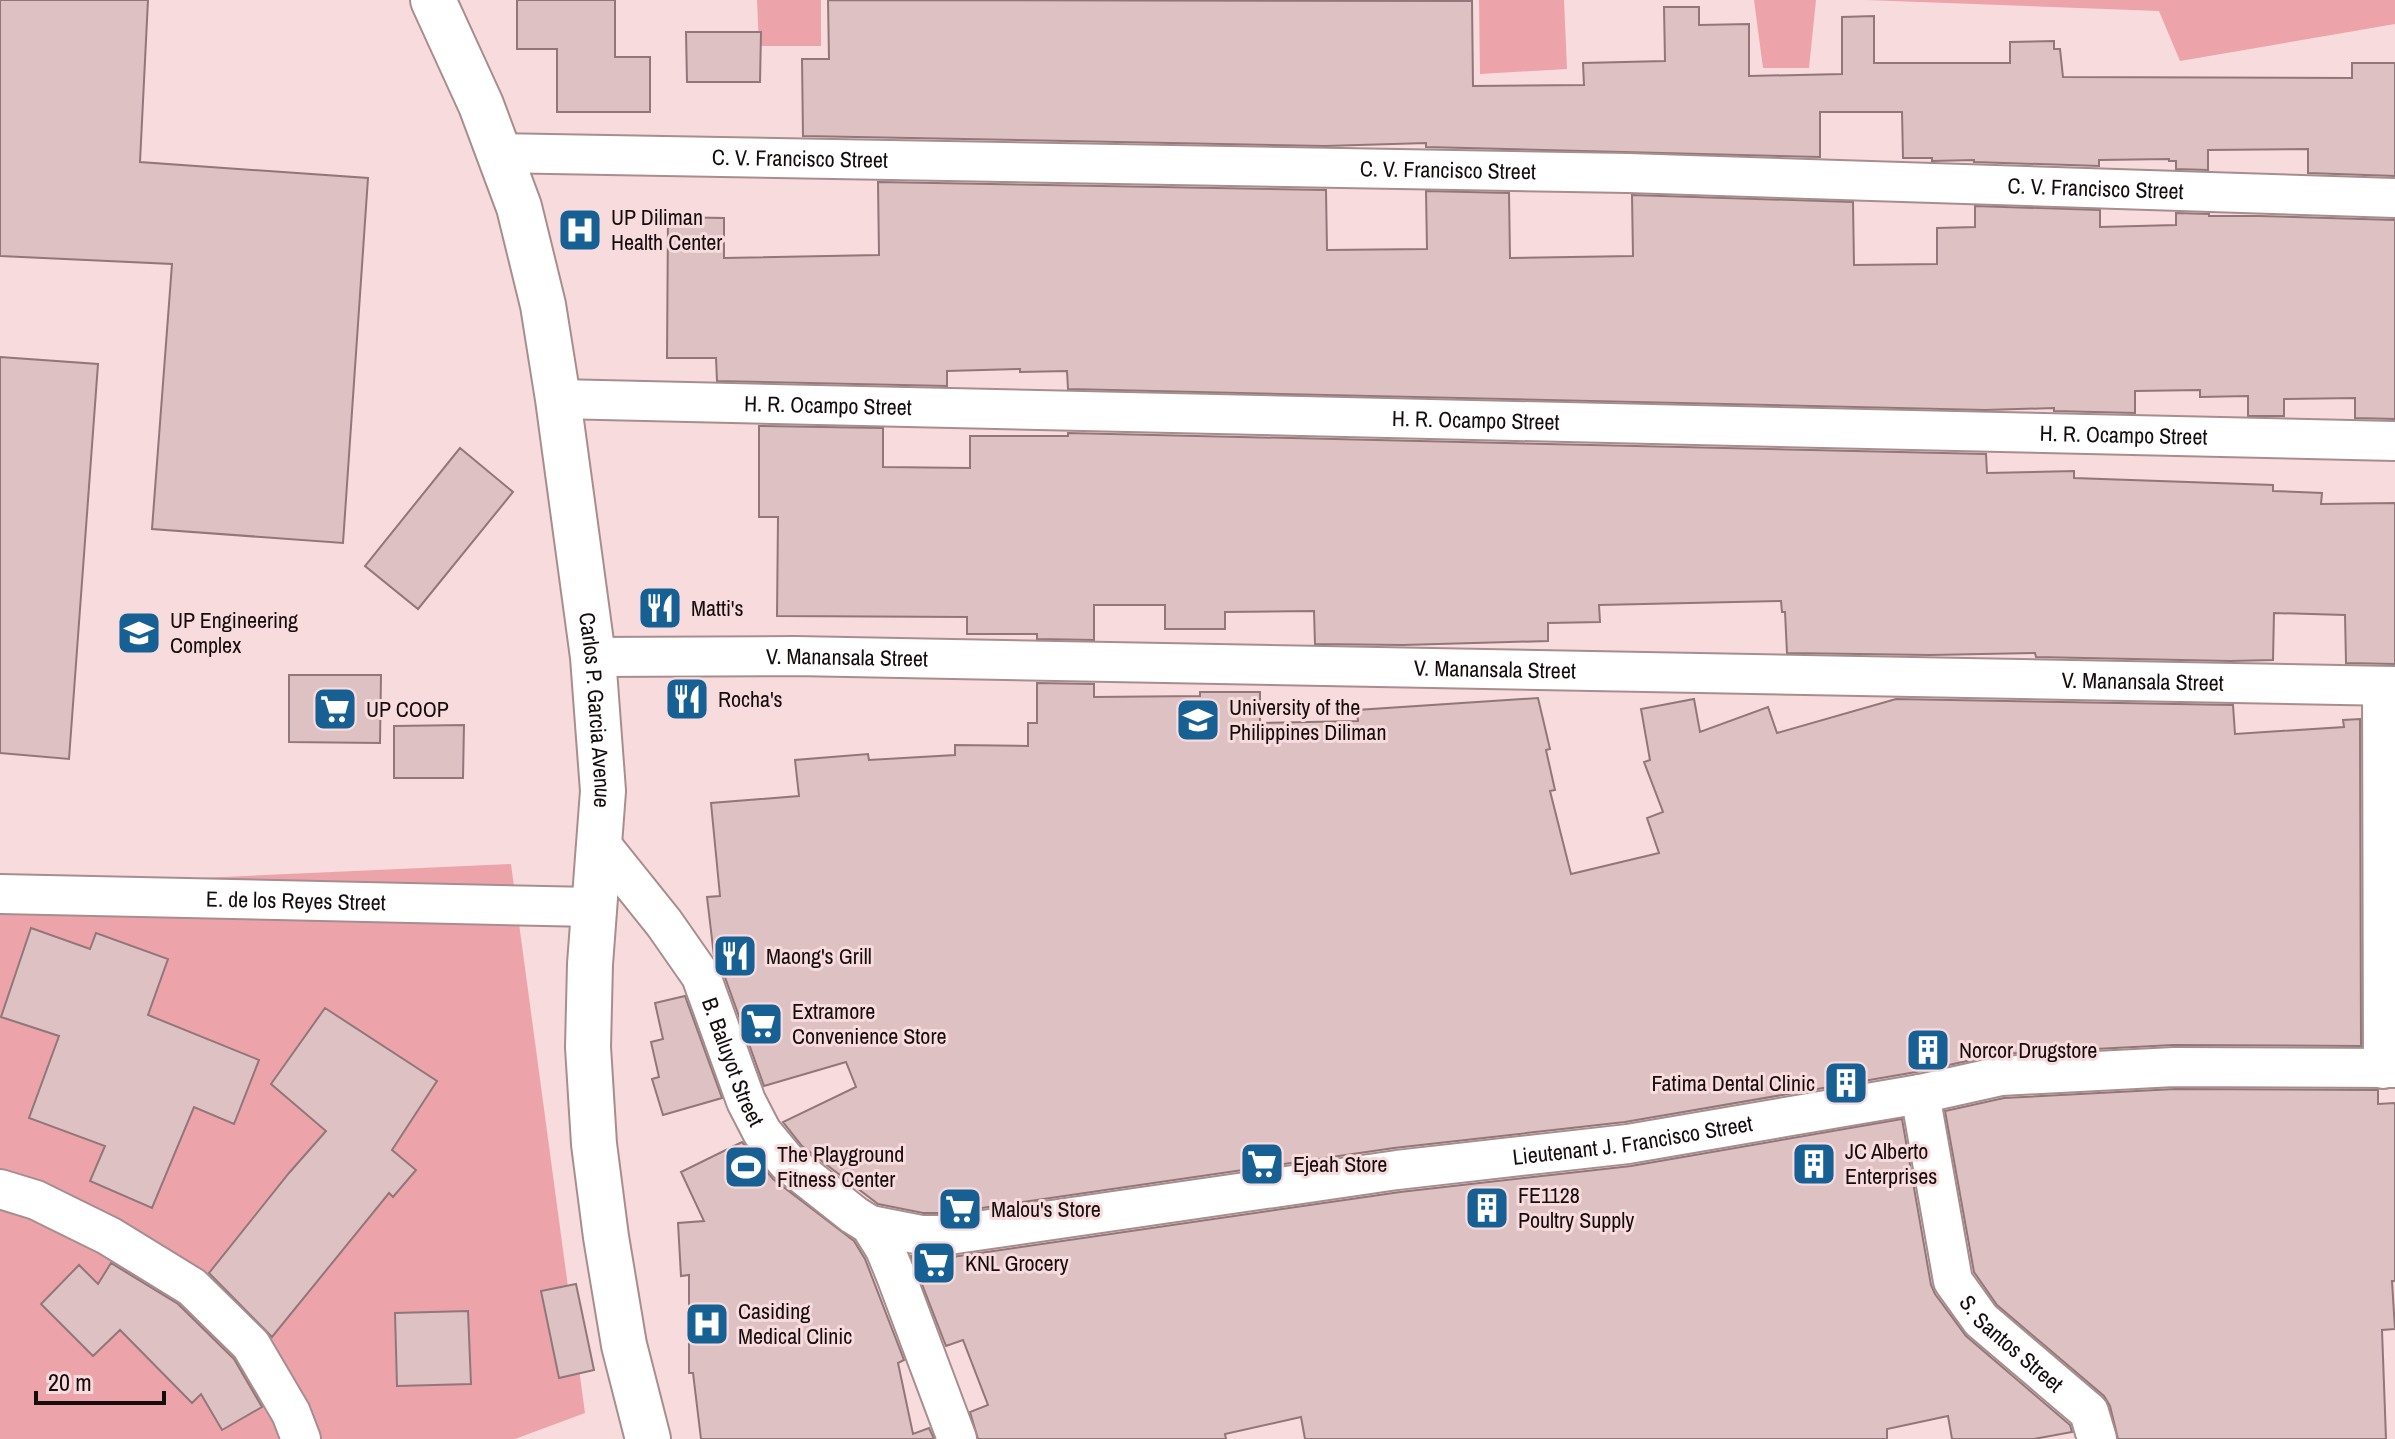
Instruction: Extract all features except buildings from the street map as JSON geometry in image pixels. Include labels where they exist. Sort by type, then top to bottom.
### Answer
[{"type":"main road","name":"Carlos P. Garcia Avenue","points":[[433,0],[500,153],[519,207],[543,305],[558,399],[593,657],[603,791],[593,907],[588,1047],[594,1144],[624,1345],[648,1439]]},
{"type":"street","name":"C. V. Francisco Street","points":[[500,153],[1628,173],[2395,198]]},
{"type":"street","name":"H. R. Ocampo Street","points":[[558,399],[2395,441]]},
{"type":"street","name":"V. Manansala Street","points":[[593,657],[795,656],[2389,686]]},
{"type":"street","points":[[2389,686],[2389,1069]]},
{"type":"street","name":"B. Baluyot Street","points":[[599,842],[664,923],[701,976],[746,1101],[762,1132],[787,1162],[870,1225],[885,1249],[957,1439]]},
{"type":"street","name":"E. de los Reyes Street","points":[[0,894],[593,907]]},
{"type":"street","name":"Lieutenant J. Francisco Street","points":[[870,1225],[921,1235],[949,1235],[1397,1170],[1628,1144],[1920,1094],[2001,1076],[2174,1067],[2389,1069]]},
{"type":"street","name":"S. Santos Street","points":[[1920,1094],[1953,1281],[1981,1320],[2089,1412],[2097,1439]]},
{"type":"street","points":[[0,1189],[36,1200],[109,1236],[192,1287],[251,1345],[291,1413],[301,1439]]},
{"type":"shaded area","points":[[757,0],[821,0],[821,46],[759,46]]},
{"type":"shaded area","points":[[1479,0],[1564,0],[1567,69],[1480,74]]},
{"type":"shaded area","points":[[1754,0],[1816,0],[1809,68],[1763,68]]},
{"type":"shaded area","points":[[1866,0],[2395,0],[2395,24],[2180,61],[2159,11]]},
{"type":"shaded area","points":[[511,864],[585,1413],[515,1439],[0,1439],[0,887]]},
{"type":"place","name":"UP Diliman Health Center","points":[[580,230]]},
{"type":"place","name":"Matti's","points":[[660,608]]},
{"type":"place","name":"UP Engineering Complex","points":[[139,633]]},
{"type":"place","name":"Rocha's","points":[[687,699]]},
{"type":"place","name":"UP COOP","points":[[335,709]]},
{"type":"place","name":"University of the Philippines Diliman","points":[[1198,720]]},
{"type":"place","name":"Maong's Grill","points":[[735,956]]},
{"type":"place","name":"Extramore Convenience Store","points":[[761,1024]]},
{"type":"place","name":"Norcor Drugstore","points":[[1928,1050]]},
{"type":"place","name":"Fatima Dental Clinic","points":[[1846,1083]]},
{"type":"place","name":"Ejeah Store","points":[[1262,1164]]},
{"type":"place","name":"JC Alberto Enterprises","points":[[1814,1164]]},
{"type":"place","name":"The Playground Fitness Center","points":[[746,1167]]},
{"type":"place","name":"FE1128 Poultry Supply","points":[[1487,1208]]},
{"type":"place","name":"Malou's Store","points":[[960,1209]]},
{"type":"place","name":"KNL Grocery","points":[[934,1263]]},
{"type":"place","name":"Casiding Medical Clinic","points":[[707,1324]]}]
